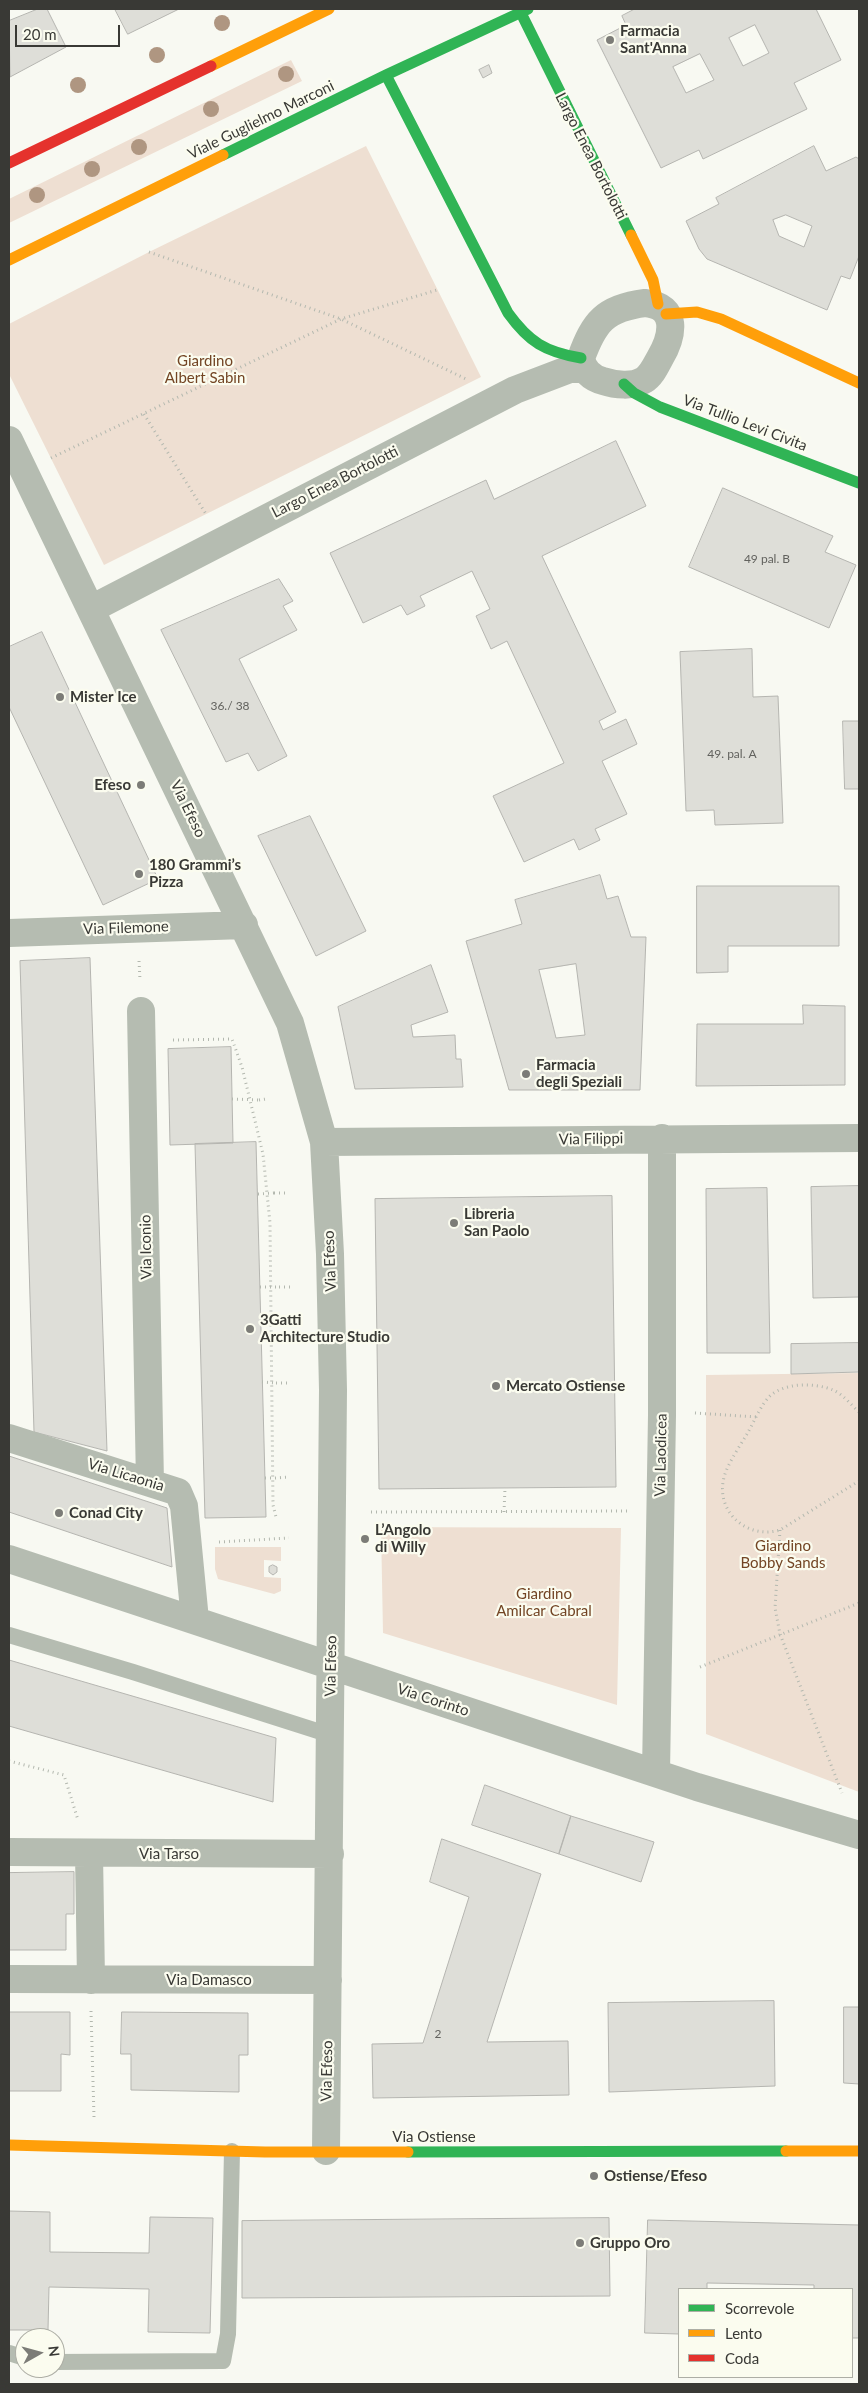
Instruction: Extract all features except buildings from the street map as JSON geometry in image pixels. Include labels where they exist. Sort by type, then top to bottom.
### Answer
[{"type":"main road","points":[[9,163],[329,9]]},
{"type":"main road","name":"Viale Guglielmo Marconi","points":[[9,260],[522,10]]},
{"type":"main road","name":"Largo Enea Bortolotti","points":[[522,10],[653,280],[662,309]]},
{"type":"main road","points":[[386,75],[500,300],[513,321],[527,337],[549,352],[582,363]]},
{"type":"main road","points":[[662,309],[697,312],[721,319],[859,383]]},
{"type":"main road","name":"Via Tullio Levi Civita","points":[[624,384],[634,393],[660,407],[859,482]]},
{"type":"main road","name":"Via Ostiense","points":[[9,2145],[232,2151],[755,2153],[859,2151]]},
{"type":"street","points":[[645,303],[662,309],[671,330],[666,347],[648,377],[638,383],[624,384],[600,381],[582,363],[595,325],[609,313],[628,305],[645,303]]},
{"type":"street","name":"Largo Enea Bortolotti","points":[[91,609],[514,390],[582,363]]},
{"type":"street","name":"Via Efeso","points":[[9,440],[290,1023],[324,1142],[330,1254],[333,1390],[332,1666],[326,2151]]},
{"type":"street","name":"Via Filemone","points":[[9,932],[244,925]]},
{"type":"street","name":"Via Iconio","points":[[141,1011],[150,1483]]},
{"type":"street","name":"Via Laodicea","points":[[656,1772],[662,1415],[662,1138]]},
{"type":"street","name":"Via Filippi","points":[[324,1142],[859,1138]]},
{"type":"street","name":"Via Licaonia","points":[[9,1438],[178,1492],[182,1498],[188,1543],[195,1620]]},
{"type":"street","name":"Via Corinto","points":[[9,1559],[697,1787],[859,1835]]},
{"type":"street","name":"Via Tarso","points":[[9,1852],[330,1854]]},
{"type":"street","points":[[89,1853],[90,1980]]},
{"type":"street","name":"Via Damasco","points":[[9,1979],[328,1980]]},
{"type":"lane","points":[[9,1635],[133,1672],[330,1735]]},
{"type":"lane","points":[[65,2362],[223,2361],[228,2334],[232,2151]]},
{"type":"path","points":[[149,252],[341,319],[472,382]]},
{"type":"path","points":[[51,458],[341,319],[438,290]]},
{"type":"path","points":[[144,414],[207,514]]},
{"type":"path","points":[[142,1040],[232,1039],[242,1067],[263,1154],[270,1223],[273,1505],[276,1517]]},
{"type":"path","points":[[232,1099],[266,1099]]},
{"type":"path","points":[[258,1194],[286,1192]]},
{"type":"path","points":[[260,1287],[291,1286]]},
{"type":"path","points":[[262,1382],[290,1382]]},
{"type":"path","points":[[859,1412],[835,1390],[812,1384],[789,1387],[772,1395],[756,1417],[725,1474],[724,1494],[728,1510],[736,1521],[752,1531],[768,1534],[780,1530],[859,1481]]},
{"type":"path","points":[[662,1415],[700,1413],[756,1417]]},
{"type":"path","points":[[265,1478],[289,1477]]},
{"type":"path","points":[[504,1512],[505,1488]]},
{"type":"path","points":[[372,1512],[633,1511]]},
{"type":"path","points":[[780,1530],[775,1608],[780,1634],[842,1793]]},
{"type":"path","points":[[188,1543],[289,1538]]},
{"type":"path","points":[[700,1667],[859,1603]]},
{"type":"path","points":[[9,1761],[64,1775],[89,1853]]},
{"type":"path","points":[[90,1980],[94,2146]]},
{"type":"green space","points":[[291,60],[302,81],[9,223],[9,199]]},
{"type":"green space","name":"Giardino Albert Sabin","points":[[366,146],[481,377],[104,565],[9,374],[9,324],[149,252]]},
{"type":"green space","name":"Giardino Bobby Sands","points":[[859,1373],[859,1792],[706,1734],[706,1375]]},
{"type":"green space","name":"Giardino Amilcar Cabral","points":[[381,1527],[621,1528],[617,1705],[383,1633]]},
{"type":"green space","points":[[215,1547],[281,1547],[281,1561],[264,1560],[264,1577],[281,1578],[281,1591],[274,1594],[218,1579],[215,1569]]},
{"type":"traffic: fast","points":[[519,9],[631,235]]},
{"type":"traffic: fast","points":[[223,155],[386,75],[528,9]]},
{"type":"traffic: fast","points":[[386,75],[508,313],[523,331],[539,344],[557,353],[581,358]]},
{"type":"traffic: fast","points":[[624,384],[634,393],[660,407],[859,483]]},
{"type":"traffic: fast","points":[[408,2152],[786,2151]]},
{"type":"traffic: slow","points":[[211,66],[329,9]]},
{"type":"traffic: slow","points":[[9,260],[223,155]]},
{"type":"traffic: slow","points":[[631,235],[653,280],[658,304]]},
{"type":"traffic: slow","points":[[666,314],[697,312],[721,319],[859,383]]},
{"type":"traffic: slow","points":[[9,2145],[265,2152],[408,2152]]},
{"type":"traffic: slow","points":[[786,2151],[859,2151]]},
{"type":"traffic: jam","points":[[9,163],[211,66]]},
{"type":"place","name":"Farmacia Sant'Anna","points":[[610,40]]},
{"type":"place","name":"Mister Ice","points":[[60,697]]},
{"type":"place","name":"Efeso","points":[[141,785]]},
{"type":"place","name":"180 Grammi’s Pizza","points":[[139,874]]},
{"type":"place","name":"Farmacia degli Speziali","points":[[526,1074]]},
{"type":"place","name":"Libreria San Paolo","points":[[454,1223]]},
{"type":"place","name":"3Gatti Architecture Studio","points":[[250,1329]]},
{"type":"place","name":"Mercato Ostiense","points":[[496,1386]]},
{"type":"place","name":"Conad City","points":[[59,1513]]},
{"type":"place","name":"L’Angolo di Willy","points":[[365,1539]]},
{"type":"place","name":"Ostiense/Efeso","points":[[594,2176]]},
{"type":"place","name":"Gruppo Oro","points":[[580,2243]]}]
